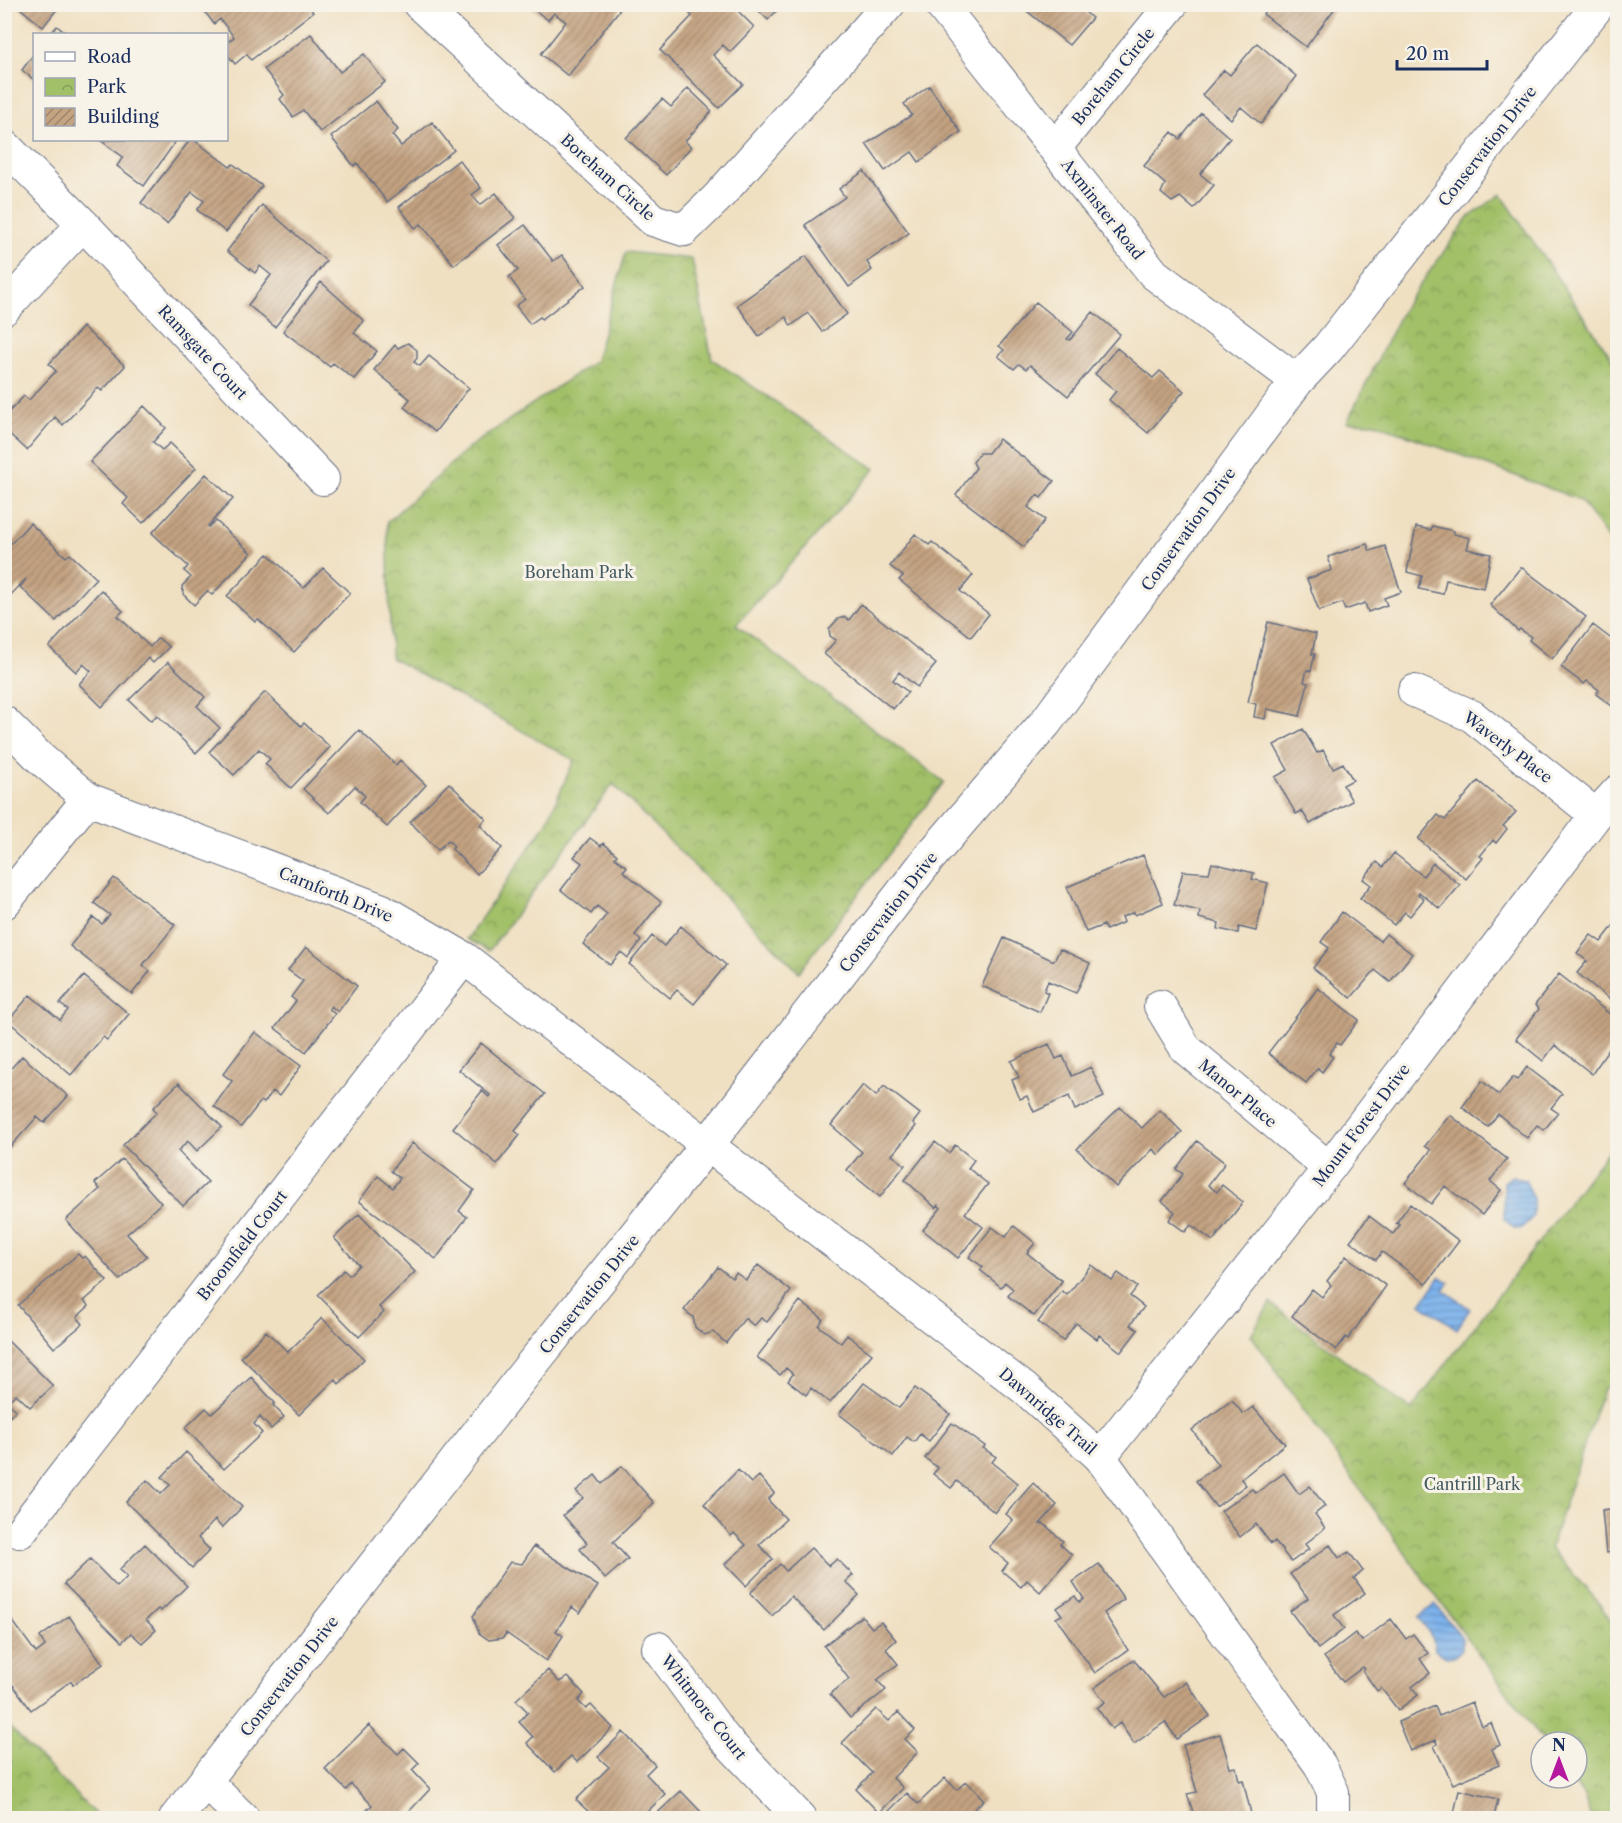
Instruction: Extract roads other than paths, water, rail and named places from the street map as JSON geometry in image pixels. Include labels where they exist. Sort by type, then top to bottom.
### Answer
[{"type":"street","name":"Boreham Circle","points":[[419,4],[653,220],[684,231],[717,198],[889,4]]},
{"type":"street","name":"Axminster Road","points":[[940,4],[1154,274],[1297,381]]},
{"type":"street","name":"Boreham Circle","points":[[1055,148],[1172,4]]},
{"type":"street","name":"Conservation Drive","points":[[177,1818],[525,1373],[708,1144],[929,858],[1046,722],[1297,381],[1328,348],[1599,4]]},
{"type":"street","name":"Ramsgate Court","points":[[4,145],[82,224],[323,479]]},
{"type":"street","points":[[4,309],[82,224]]},
{"type":"street","name":"Waverly Place","points":[[1414,692],[1472,716],[1596,814]]},
{"type":"street","name":"Carnforth Drive","points":[[4,722],[40,758],[88,799],[382,910],[464,958],[708,1144]]},
{"type":"street","name":"Mount Forest Drive","points":[[1100,1457],[1329,1168],[1596,814],[1617,791]]},
{"type":"street","points":[[4,903],[88,799]]},
{"type":"street","name":"Broomfield Court","points":[[20,1532],[464,958]]},
{"type":"street","name":"Manor Place","points":[[1160,1006],[1186,1049],[1329,1168]]},
{"type":"street","name":"Dawnridge Trail","points":[[708,1144],[1025,1389],[1100,1457],[1320,1765],[1334,1792],[1333,1818]]},
{"type":"street","name":"Whitmore Court","points":[[658,1648],[724,1738],[800,1818]]},
{"type":"street","points":[[206,1782],[243,1818]]},
{"type":"water","points":[[1512,1176],[1525,1180],[1533,1196],[1533,1217],[1520,1229],[1514,1228],[1504,1219],[1504,1182]]},
{"type":"water","points":[[1440,1277],[1449,1283],[1444,1290],[1470,1309],[1457,1329],[1421,1304]]},
{"type":"water","points":[[1435,1604],[1462,1638],[1462,1649],[1455,1656],[1446,1657],[1435,1650],[1433,1639],[1419,1617]]},
{"type":"park label","name":"Boreham Park","points":[[579,572]]},
{"type":"park label","name":"Cantrill Park","points":[[1472,1484]]}]
